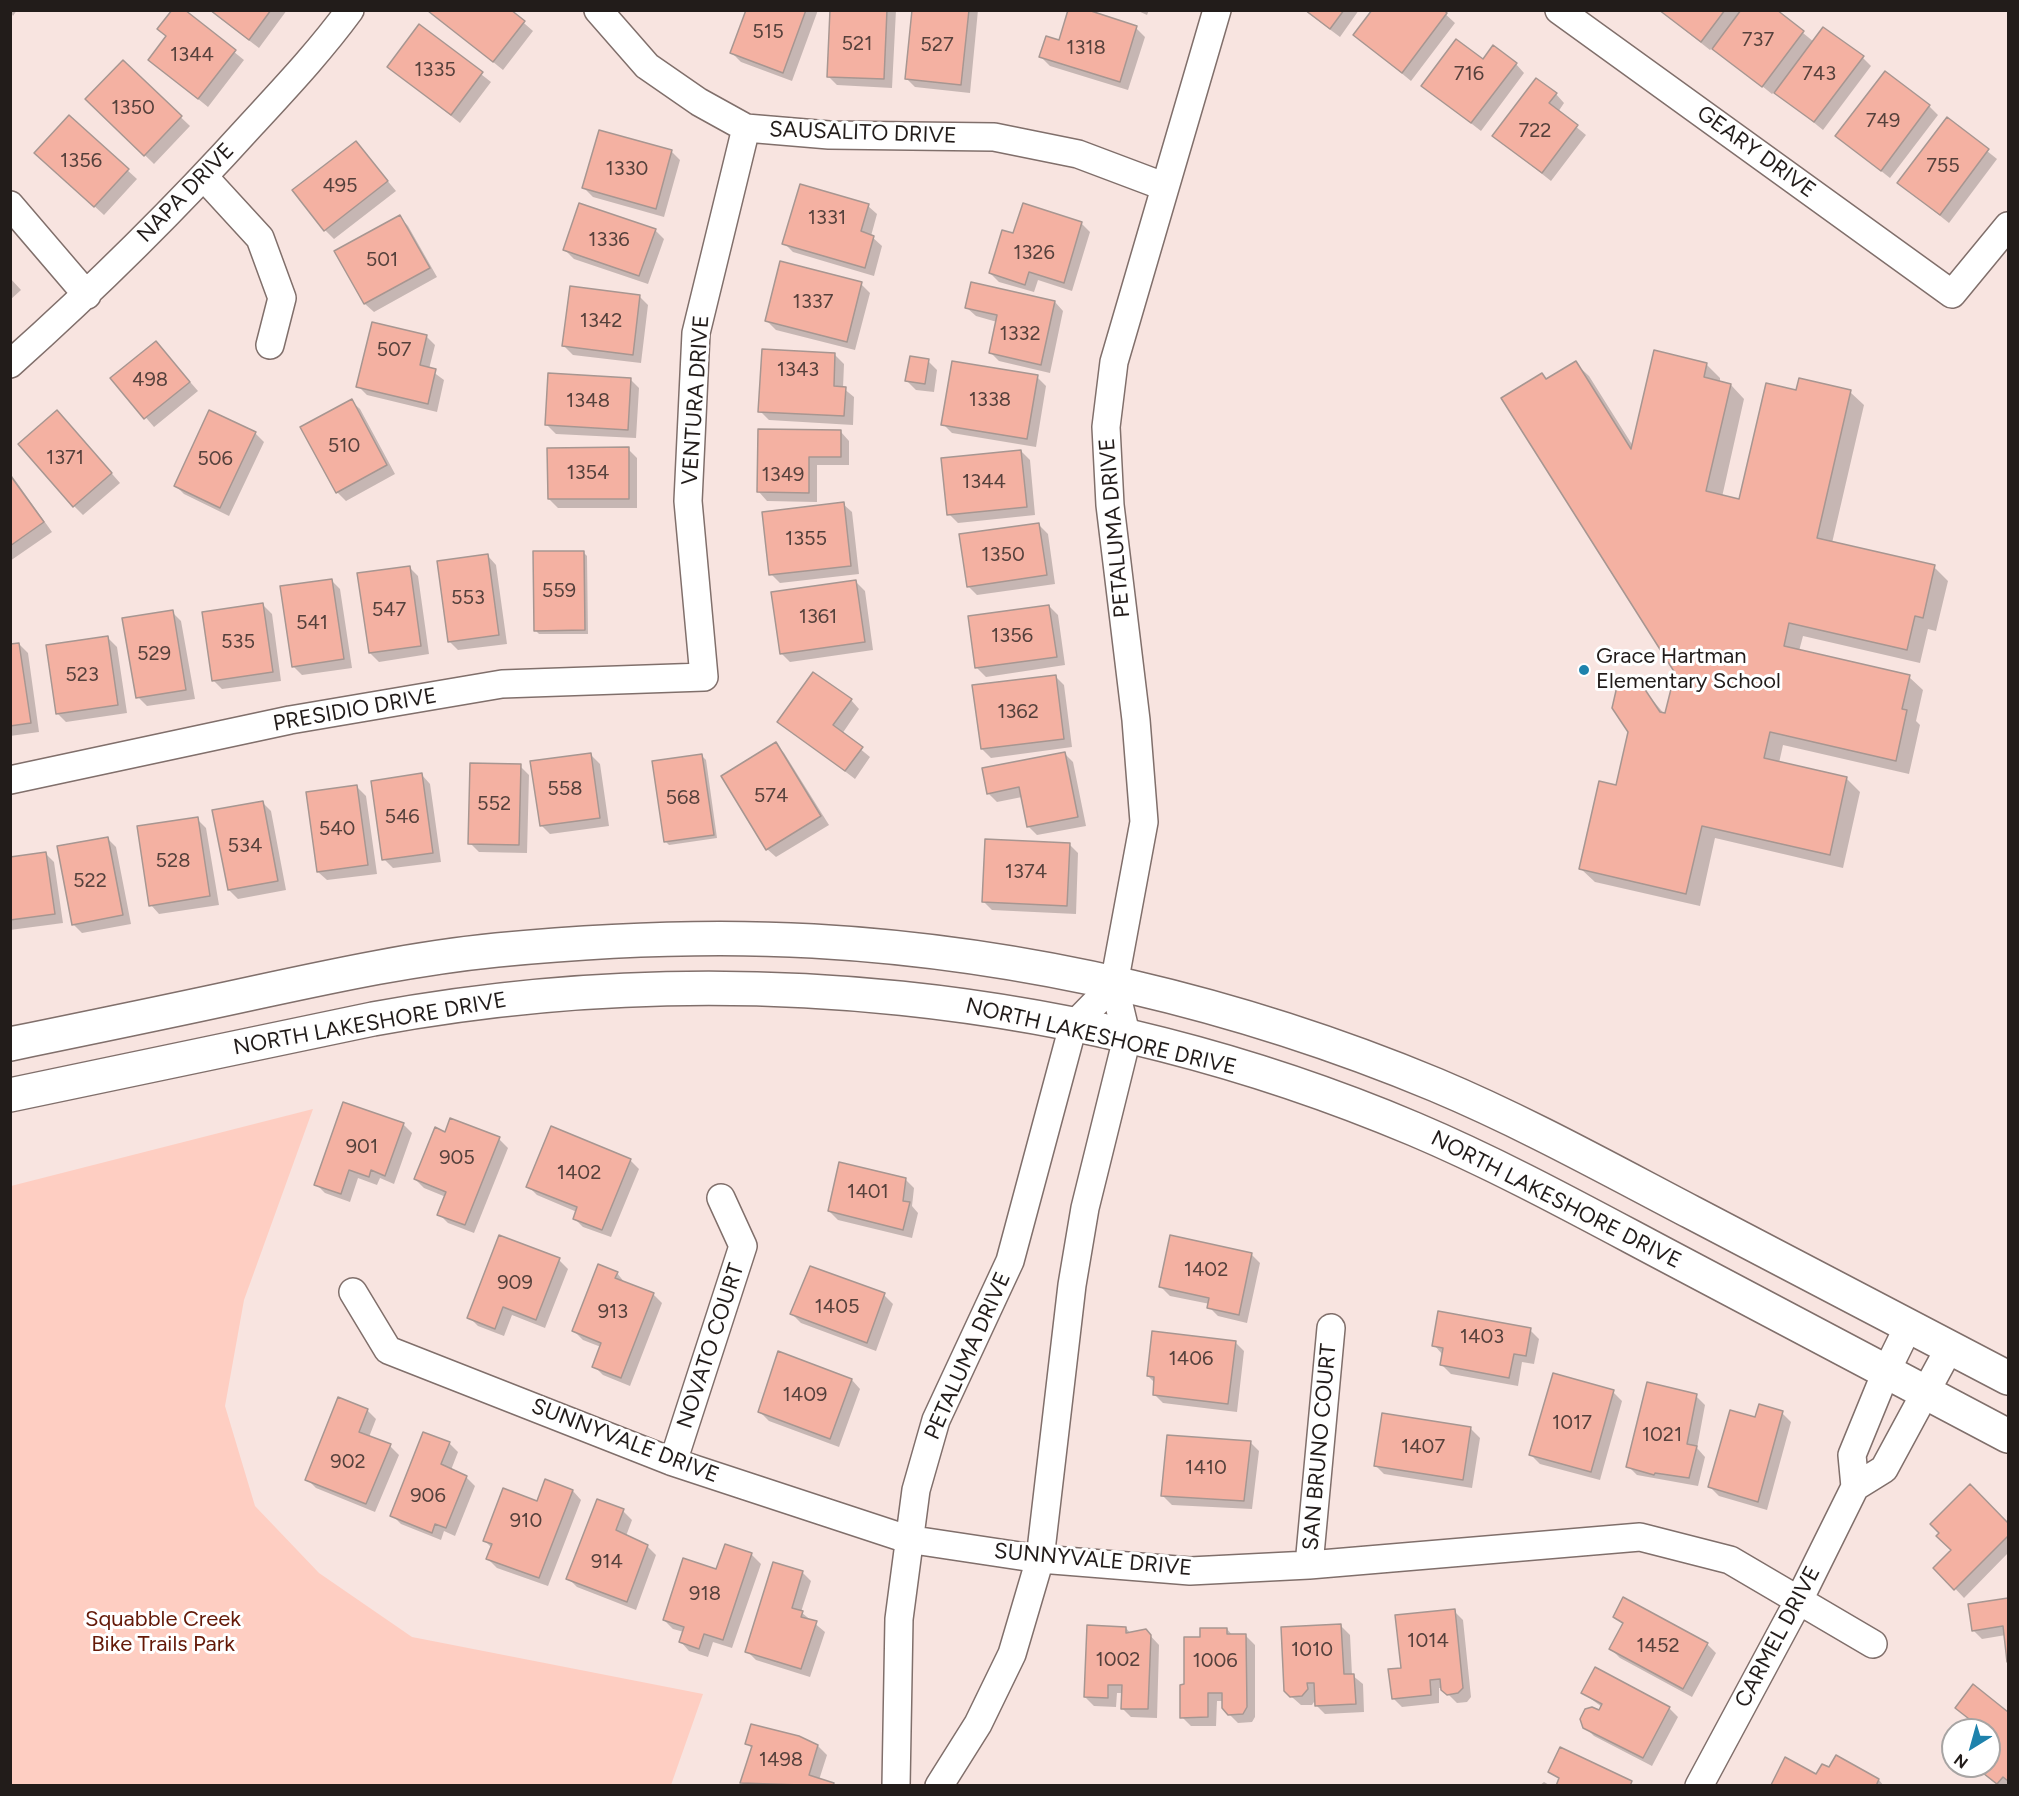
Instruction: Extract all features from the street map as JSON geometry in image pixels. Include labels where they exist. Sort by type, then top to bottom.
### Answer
[{"type":"main road","points":[[10,1044],[415,961],[493,950],[626,940],[756,938],[882,947],[1024,966],[1114,984],[1237,1014],[1327,1043],[1435,1085],[1589,1158],[2008,1378]]},
{"type":"main road","name":"NORTH LAKESHORE DRIVE","points":[[10,1095],[373,1019],[425,1010],[563,993],[662,988],[842,992],[971,1006],[1073,1026],[1216,1060],[1305,1088],[1458,1148],[1569,1204],[2008,1436]]},
{"type":"street","name":"NAPA DRIVE","points":[[10,364],[87,295],[204,177],[324,45],[350,10]]},
{"type":"street","name":"SAUSALITO DRIVE","points":[[598,10],[647,66],[699,102],[746,128],[829,135],[994,137],[1078,154],[1163,186]]},
{"type":"street","name":"PETALUMA DRIVE","points":[[939,1785],[978,1724],[1012,1654],[1040,1559],[1072,1285],[1084,1208],[1127,1038],[1114,984],[1144,830],[1136,720],[1110,506],[1106,427],[1114,362],[1163,186],[1217,10]]},
{"type":"street","name":"GEARY DRIVE","points":[[1559,10],[1952,294],[2008,226]]},
{"type":"street","name":"VENTURA DRIVE","points":[[704,677],[688,501],[696,333],[746,128]]},
{"type":"street","points":[[204,177],[260,238],[282,298],[270,345]]},
{"type":"street","points":[[10,205],[87,295]]},
{"type":"street","name":"PRESIDIO DRIVE","points":[[10,780],[290,720],[501,684],[704,677]]},
{"type":"street","name":"PETALUMA DRIVE","points":[[896,1785],[899,1619],[907,1539],[916,1490],[936,1420],[1010,1261],[1073,1026],[1114,984]]},
{"type":"street","name":"NOVATO COURT","points":[[673,1462],[743,1246],[721,1198]]},
{"type":"street","name":"SUNNYVALE DRIVE","points":[[353,1292],[388,1350],[673,1462],[907,1539],[1040,1559],[1191,1572],[1309,1565],[1640,1537],[1730,1560],[1874,1644]]},
{"type":"street","points":[[1909,1325],[1886,1372],[1852,1455],[1855,1486],[1884,1469],[1950,1347]]},
{"type":"street","name":"SAN BRUNO COURT","points":[[1309,1565],[1331,1328]]},
{"type":"street","name":"CARMEL DRIVE","points":[[1699,1785],[1799,1600],[1855,1486]]},
{"type":"green space","name":"Squabble Creek Bike Trails Park","points":[[313,1109],[244,1300],[225,1406],[255,1506],[319,1573],[412,1637],[703,1694],[671,1785],[11,1785],[11,1186]]},
{"type":"building","points":[[172,10],[185,10],[236,50],[198,99],[148,60],[166,36],[157,29]]},
{"type":"building","points":[[210,10],[271,10],[249,40]]},
{"type":"building","points":[[511,10],[525,21],[493,62],[428,11]]},
{"type":"building","points":[[746,10],[806,10],[783,73],[730,53]]},
{"type":"building","points":[[830,10],[887,10],[884,79],[827,77]]},
{"type":"building","points":[[912,10],[969,10],[961,85],[905,79]]},
{"type":"building","points":[[1068,10],[1088,10],[1137,26],[1120,82],[1039,57],[1046,36],[1059,40]]},
{"type":"building","points":[[1305,10],[1344,10],[1330,29]]},
{"type":"building","points":[[1372,10],[1444,10],[1447,13],[1402,73],[1353,35]]},
{"type":"building","points":[[1659,10],[1725,10],[1701,42]]},
{"type":"building","points":[[1741,10],[1777,10],[1804,31],[1762,87],[1712,49]]},
{"type":"building","points":[[419,24],[483,72],[451,115],[387,67]]},
{"type":"building","points":[[1823,27],[1864,56],[1814,122],[1774,93]]},
{"type":"building","points":[[1456,39],[1483,59],[1493,45],[1517,63],[1471,123],[1421,86]]},
{"type":"building","points":[[123,60],[182,116],[144,156],[85,99]]},
{"type":"building","points":[[1885,71],[1930,105],[1881,171],[1835,136]]},
{"type":"building","points":[[1536,78],[1557,93],[1549,103],[1578,125],[1542,173],[1492,136]]},
{"type":"building","points":[[69,115],[129,169],[94,207],[34,153]]},
{"type":"building","points":[[1947,117],[1989,149],[1940,215],[1897,183]]},
{"type":"building","points":[[599,130],[672,150],[656,209],[582,188]]},
{"type":"building","points":[[356,141],[388,181],[324,231],[292,190]]},
{"type":"building","points":[[800,184],[869,204],[861,231],[874,236],[865,268],[782,244]]},
{"type":"building","points":[[579,203],[656,229],[639,276],[563,250]]},
{"type":"building","points":[[1023,203],[1082,222],[1064,283],[1029,272],[1025,285],[989,273],[1002,230],[1013,233]]},
{"type":"building","points":[[400,215],[430,268],[364,304],[334,251]]},
{"type":"building","points":[[780,261],[862,282],[847,342],[765,321]]},
{"type":"building","points":[[971,282],[1055,301],[1041,365],[989,353],[997,315],[965,308]]},
{"type":"building","points":[[570,286],[640,295],[633,355],[562,346]]},
{"type":"building","points":[[372,322],[427,335],[420,365],[436,369],[428,404],[356,387]]},
{"type":"building","points":[[156,341],[190,382],[144,419],[110,378]]},
{"type":"building","points":[[762,349],[835,353],[834,386],[846,387],[844,416],[758,412]]},
{"type":"building","name":"Grace Hartman Elementary School","points":[[1654,350],[1707,363],[1704,377],[1731,384],[1706,491],[1739,499],[1766,383],[1796,390],[1799,378],[1851,390],[1817,538],[1935,565],[1923,618],[1915,616],[1907,650],[1789,623],[1784,646],[1910,675],[1902,709],[1907,710],[1896,761],[1770,732],[1764,758],[1847,777],[1830,855],[1702,826],[1686,894],[1579,869],[1599,781],[1616,785],[1628,732],[1612,708],[1618,682],[1644,688],[1660,712],[1665,713],[1675,673],[1501,398],[1542,373],[1546,379],[1576,361],[1631,449]]},
{"type":"building","points":[[910,356],[929,359],[925,384],[905,381]]},
{"type":"building","points":[[952,361],[1038,375],[1027,439],[941,425]]},
{"type":"building","points":[[548,373],[631,378],[628,430],[545,425]]},
{"type":"building","points":[[352,399],[387,465],[336,493],[300,427]]},
{"type":"building","points":[[57,410],[112,473],[73,507],[18,444]]},
{"type":"building","points":[[209,410],[256,432],[220,508],[174,486]]},
{"type":"building","points":[[758,429],[841,430],[841,457],[809,457],[809,493],[757,492]]},
{"type":"building","points":[[629,447],[629,499],[548,499],[547,448]]},
{"type":"building","points":[[1021,450],[1027,507],[947,515],[941,458]]},
{"type":"building","points":[[10,475],[44,522],[10,546]]},
{"type":"building","points":[[844,502],[851,566],[769,575],[762,512]]},
{"type":"building","points":[[1039,523],[1047,575],[967,587],[959,534]]},
{"type":"building","points":[[533,551],[584,551],[585,630],[534,631]]},
{"type":"building","points":[[488,554],[499,635],[448,642],[437,561]]},
{"type":"building","points":[[410,566],[421,646],[369,653],[357,573]]},
{"type":"building","points":[[332,579],[344,659],[292,667],[280,586]]},
{"type":"building","points":[[856,580],[865,642],[780,654],[771,592]]},
{"type":"building","points":[[263,603],[273,672],[212,681],[202,612]]},
{"type":"building","points":[[1049,605],[1057,657],[975,668],[968,616]]},
{"type":"building","points":[[173,610],[186,690],[136,698],[122,618]]},
{"type":"building","points":[[108,636],[118,705],[56,714],[46,645]]},
{"type":"building","points":[[19,643],[31,723],[10,726],[10,644]]},
{"type":"building","points":[[813,672],[852,699],[833,725],[863,747],[845,771],[777,722]]},
{"type":"building","points":[[1056,675],[1064,739],[981,749],[972,685]]},
{"type":"building","points":[[776,742],[821,816],[766,850],[721,776]]},
{"type":"building","points":[[1065,752],[1078,817],[1027,827],[1019,787],[987,794],[982,768]]},
{"type":"building","points":[[591,753],[600,818],[540,826],[530,761]]},
{"type":"building","points":[[702,754],[714,835],[664,842],[652,761]]},
{"type":"building","points":[[470,763],[521,764],[519,845],[468,844]]},
{"type":"building","points":[[422,773],[433,853],[382,860],[371,781]]},
{"type":"building","points":[[357,785],[368,865],[317,872],[306,792]]},
{"type":"building","points":[[263,801],[278,881],[228,890],[212,810]]},
{"type":"building","points":[[198,817],[210,896],[149,906],[137,826]]},
{"type":"building","points":[[108,837],[123,915],[72,925],[57,846]]},
{"type":"building","points":[[985,839],[1070,843],[1067,906],[982,902]]},
{"type":"building","points":[[46,852],[55,914],[10,920],[10,857]]},
{"type":"building","points":[[343,1102],[404,1123],[385,1176],[371,1170],[369,1177],[349,1170],[341,1194],[314,1185]]},
{"type":"building","points":[[450,1118],[500,1137],[465,1225],[437,1215],[446,1192],[414,1179],[435,1127],[445,1132]]},
{"type":"building","points":[[551,1126],[631,1159],[602,1230],[573,1219],[577,1207],[526,1187]]},
{"type":"building","points":[[839,1162],[906,1178],[903,1201],[910,1202],[903,1230],[828,1211]]},
{"type":"building","points":[[499,1235],[560,1258],[536,1320],[503,1307],[495,1329],[467,1318]]},
{"type":"building","points":[[1170,1235],[1252,1253],[1239,1315],[1207,1308],[1209,1298],[1159,1287]]},
{"type":"building","points":[[598,1264],[618,1272],[615,1278],[654,1293],[621,1378],[592,1367],[601,1343],[572,1331]]},
{"type":"building","points":[[810,1266],[885,1293],[867,1343],[790,1314]]},
{"type":"building","points":[[1438,1311],[1531,1328],[1526,1356],[1514,1354],[1509,1378],[1440,1365],[1443,1348],[1432,1346]]},
{"type":"building","points":[[1152,1331],[1236,1341],[1228,1404],[1153,1395],[1154,1377],[1147,1376]]},
{"type":"building","points":[[778,1351],[852,1379],[830,1439],[758,1412]]},
{"type":"building","points":[[1553,1373],[1614,1390],[1591,1472],[1529,1455]]},
{"type":"building","points":[[1647,1382],[1697,1394],[1687,1444],[1697,1446],[1689,1478],[1655,1473],[1654,1475],[1626,1467]]},
{"type":"building","points":[[338,1397],[368,1409],[359,1432],[391,1444],[366,1504],[305,1480]]},
{"type":"building","points":[[1759,1404],[1783,1411],[1758,1502],[1708,1487],[1730,1410],[1755,1417]]},
{"type":"building","points":[[1382,1413],[1471,1427],[1463,1480],[1374,1466]]},
{"type":"building","points":[[423,1432],[450,1442],[441,1464],[467,1476],[446,1528],[435,1524],[432,1533],[390,1516]]},
{"type":"building","points":[[1167,1435],[1251,1441],[1244,1501],[1161,1496]]},
{"type":"building","points":[[545,1479],[573,1490],[539,1578],[486,1559],[492,1544],[483,1541],[503,1488],[537,1501]]},
{"type":"building","points":[[1970,1484],[2008,1523],[2008,1536],[1954,1590],[1933,1568],[1951,1550],[1936,1536],[1939,1533],[1930,1524]]},
{"type":"building","points":[[597,1499],[624,1509],[616,1530],[648,1545],[627,1602],[566,1579]]},
{"type":"building","points":[[725,1544],[752,1553],[723,1640],[704,1634],[699,1649],[679,1642],[684,1627],[663,1620],[683,1558],[716,1569]]},
{"type":"building","points":[[773,1562],[803,1571],[792,1608],[803,1611],[801,1617],[817,1621],[801,1669],[745,1652]]},
{"type":"building","points":[[1623,1597],[1708,1643],[1683,1689],[1609,1649],[1623,1623],[1613,1617]]},
{"type":"building","points":[[2008,1598],[2007,1662],[2003,1626],[1972,1631],[1968,1604]]},
{"type":"building","points":[[1455,1609],[1463,1688],[1458,1693],[1447,1695],[1441,1690],[1440,1679],[1430,1680],[1431,1695],[1392,1699],[1388,1669],[1401,1668],[1395,1615]]},
{"type":"building","points":[[1341,1624],[1344,1674],[1354,1674],[1356,1704],[1315,1706],[1314,1683],[1307,1683],[1308,1689],[1302,1696],[1290,1697],[1284,1691],[1281,1627]]},
{"type":"building","points":[[1087,1625],[1126,1627],[1126,1633],[1146,1629],[1151,1635],[1148,1709],[1121,1709],[1122,1685],[1108,1685],[1108,1698],[1084,1697]]},
{"type":"building","points":[[1200,1628],[1227,1628],[1227,1634],[1246,1634],[1247,1707],[1243,1714],[1228,1715],[1222,1708],[1222,1693],[1208,1693],[1208,1717],[1180,1718],[1180,1685],[1184,1684],[1184,1637],[1200,1637]]},
{"type":"building","points":[[1595,1667],[1670,1707],[1643,1758],[1583,1728],[1580,1719],[1585,1709],[1592,1707],[1599,1710],[1602,1704],[1581,1693]]},
{"type":"building","points":[[1973,1684],[2008,1712],[2008,1781],[2003,1777],[1997,1784],[1989,1778],[2001,1778],[2001,1718],[1968,1718],[1955,1708]]},
{"type":"building","points":[[751,1724],[799,1736],[818,1745],[809,1775],[834,1783],[833,1786],[740,1783],[752,1746],[745,1744]]},
{"type":"building","points":[[1560,1747],[1632,1781],[1630,1786],[1556,1786],[1559,1778],[1548,1772]]},
{"type":"building","points":[[1836,1755],[1879,1779],[1876,1786],[1771,1785],[1785,1757],[1816,1774],[1822,1764],[1829,1767]]},
{"type":"place","name":"Grace Hartman Elementary School","points":[[1584,670]]}]
